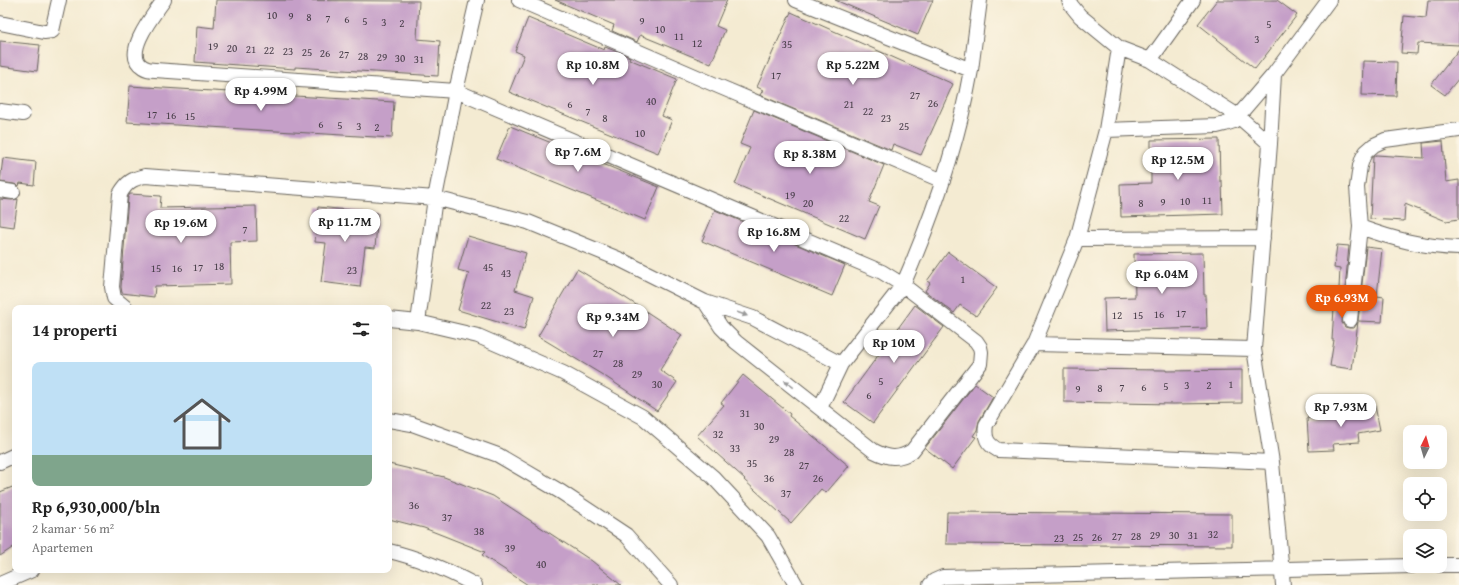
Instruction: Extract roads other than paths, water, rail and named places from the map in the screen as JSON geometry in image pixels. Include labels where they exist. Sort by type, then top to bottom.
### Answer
[{"type":"street","points":[[0,23],[44,32],[52,31],[59,0]]},
{"type":"street","points":[[164,0],[138,39],[136,51],[137,61],[143,68],[456,91],[882,272],[903,285],[976,340],[981,352],[980,364],[912,451],[904,456],[885,456],[874,451],[736,342],[721,327],[705,302]]},
{"type":"street","points":[[418,322],[435,198],[456,91],[477,0]]},
{"type":"street","points":[[519,0],[942,181]]},
{"type":"street","points":[[796,0],[970,70]]},
{"type":"street","points":[[820,408],[841,364],[903,285],[921,244],[953,146],[970,70],[980,0]]},
{"type":"street","points":[[1069,0],[1080,16],[1119,48],[1150,60],[1238,116],[1270,144]]},
{"type":"street","points":[[1150,60],[1193,0]]},
{"type":"street","points":[[1106,130],[1217,126],[1234,121],[1274,74],[1329,0]]},
{"type":"street","points":[[1119,48],[1106,130],[1077,239],[1034,344],[986,425],[985,432],[988,443],[998,450],[1272,462]]},
{"type":"street","points":[[1274,74],[1254,349],[1272,462],[1283,585]]},
{"type":"street","points":[[0,111],[23,114]]},
{"type":"street","points":[[1350,320],[1360,227],[1357,187],[1360,166],[1366,152],[1374,145],[1385,140],[1459,130]]},
{"type":"street","points":[[122,305],[114,298],[112,287],[120,194],[125,184],[136,178],[145,176],[435,198],[528,222],[621,260],[705,302],[753,318],[841,364]]},
{"type":"street","points":[[1360,227],[1395,239],[1436,248],[1459,248]]},
{"type":"street","points":[[1077,239],[1263,238]]},
{"type":"street","points":[[392,319],[418,322],[478,336],[563,373],[643,417],[713,477],[763,530],[768,536],[796,585]]},
{"type":"street","points":[[1034,344],[1254,349]]},
{"type":"street","points":[[392,421],[412,424],[498,456],[562,492],[626,535],[670,585]]},
{"type":"street","points":[[0,462],[12,456]]},
{"type":"street","points":[[392,552],[410,556],[448,571],[475,585]]},
{"type":"street","points":[[1447,565],[1459,565]]},
{"type":"street","points":[[930,585],[934,581],[943,577],[1403,566]]},
{"type":"street","points":[[0,584],[25,573]]}]
